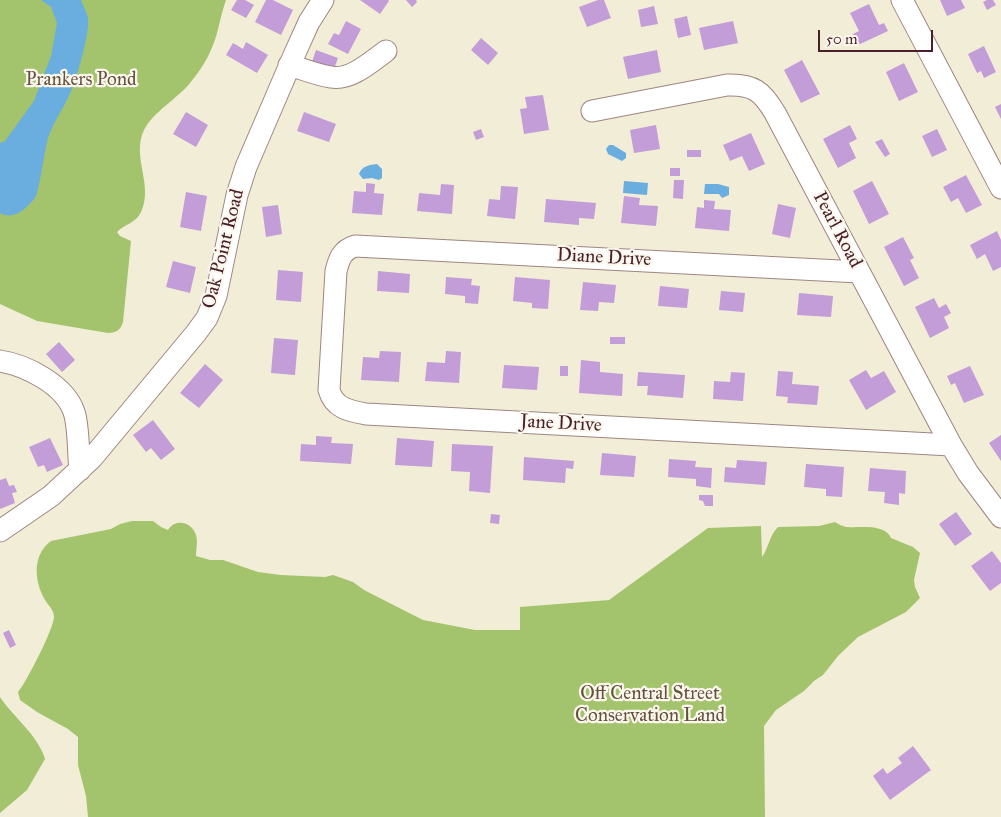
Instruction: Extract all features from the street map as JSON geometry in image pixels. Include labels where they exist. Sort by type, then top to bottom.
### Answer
[{"type":"street","name":"Oak Point Road","points":[[0,531],[51,496],[92,458],[190,340],[209,313],[216,296],[237,194],[246,167],[289,64],[322,0]]},
{"type":"street","points":[[902,0],[1001,188]]},
{"type":"street","points":[[289,64],[337,78],[353,73],[386,51]]},
{"type":"street","name":"Pearl Road","points":[[592,111],[727,85],[744,86],[761,92],[776,113],[951,445],[968,473],[1001,517]]},
{"type":"street","name":"Diane Drive","points":[[349,248],[370,246],[859,272]]},
{"type":"street","name":"Jane Drive","points":[[349,248],[340,256],[336,271],[329,384],[331,397],[336,404],[346,410],[366,414],[951,445]]},
{"type":"street","points":[[0,361],[28,370],[60,389],[74,412],[80,470]]},
{"type":"green space","name":"Prankers Pond","points":[[0,0],[226,0],[215,40],[202,66],[185,89],[153,117],[144,130],[140,150],[145,192],[144,202],[139,216],[117,232],[120,236],[131,241],[123,322],[120,329],[114,332],[108,333],[37,321],[0,304]]},
{"type":"green space","name":"Off Central Street Conservation Land","points":[[132,521],[153,521],[168,530],[171,526],[179,523],[191,527],[196,535],[196,556],[210,560],[223,560],[258,572],[325,577],[333,575],[353,582],[364,590],[423,620],[475,630],[520,630],[520,607],[609,600],[708,528],[761,526],[762,557],[778,527],[819,526],[835,522],[846,527],[878,528],[888,533],[891,538],[913,547],[920,553],[914,580],[920,598],[906,612],[858,637],[838,656],[823,675],[776,710],[764,726],[765,817],[88,817],[86,796],[78,765],[78,737],[20,700],[18,692],[39,655],[50,632],[54,617],[52,610],[41,593],[37,577],[40,553],[51,541],[111,529]]},
{"type":"green space","points":[[0,697],[37,742],[45,759],[27,790],[0,813]]},
{"type":"water","points":[[41,0],[81,0],[88,18],[87,36],[74,83],[48,138],[35,198],[20,212],[5,215],[0,213],[0,143],[5,141],[34,101],[51,56],[57,23],[51,7]]},
{"type":"water","points":[[609,145],[613,145],[626,153],[626,158],[622,161],[608,154],[606,149]]},
{"type":"water","points":[[377,164],[382,169],[382,178],[379,180],[372,178],[363,179],[359,174],[360,171],[369,165]]},
{"type":"water","points":[[624,181],[648,183],[647,195],[623,193]]},
{"type":"water","points":[[705,184],[718,184],[729,187],[729,195],[722,198],[719,194],[704,194]]},
{"type":"building","points":[[237,0],[245,0],[254,5],[246,18],[231,10]]},
{"type":"building","points":[[266,0],[273,0],[293,10],[281,35],[255,22]]},
{"type":"building","points":[[360,0],[388,0],[389,1],[380,14]]},
{"type":"building","points":[[406,0],[416,0],[417,2],[412,7]]},
{"type":"building","points":[[598,0],[604,0],[611,18],[587,27],[579,7]]},
{"type":"building","points":[[940,0],[961,0],[965,8],[947,16]]},
{"type":"building","points":[[993,0],[996,5],[987,10],[983,2]]},
{"type":"building","points":[[869,4],[879,25],[884,23],[888,31],[858,45],[853,34],[859,31],[850,13]]},
{"type":"building","points":[[654,6],[658,24],[641,27],[638,10]]},
{"type":"building","points":[[687,16],[691,35],[678,38],[674,19]]},
{"type":"building","points":[[346,21],[361,29],[348,54],[328,44],[334,33],[339,35]]},
{"type":"building","points":[[733,21],[738,43],[704,50],[699,28]]},
{"type":"building","points":[[481,38],[498,53],[488,65],[471,50]]},
{"type":"building","points":[[246,42],[268,55],[257,73],[226,55],[233,43],[243,49]]},
{"type":"building","points":[[984,46],[996,72],[984,78],[981,71],[977,73],[968,54]]},
{"type":"building","points":[[316,50],[338,58],[334,69],[312,62]]},
{"type":"building","points":[[657,50],[661,72],[628,79],[623,57]]},
{"type":"building","points":[[802,60],[820,94],[801,103],[784,70]]},
{"type":"building","points":[[904,63],[918,92],[899,101],[886,72]]},
{"type":"building","points":[[543,95],[549,130],[524,134],[520,109],[527,108],[525,97]]},
{"type":"building","points":[[1001,104],[1001,119],[995,107]]},
{"type":"building","points":[[186,112],[208,125],[196,147],[173,134]]},
{"type":"building","points":[[304,112],[336,124],[329,142],[297,131]]},
{"type":"building","points":[[656,125],[660,149],[634,153],[630,130]]},
{"type":"building","points":[[850,125],[857,139],[849,143],[856,158],[838,168],[823,139]]},
{"type":"building","points":[[481,129],[484,137],[476,140],[473,132]]},
{"type":"building","points":[[937,129],[947,150],[932,157],[922,136]]},
{"type":"building","points":[[751,133],[765,164],[749,171],[742,156],[730,161],[723,145]]},
{"type":"building","points":[[882,139],[890,154],[885,157],[875,142]]},
{"type":"building","points":[[687,150],[701,150],[701,157],[687,157]]},
{"type":"building","points":[[670,168],[680,168],[680,176],[670,176]]},
{"type":"building","points":[[966,175],[982,205],[966,213],[958,198],[951,202],[943,187]]},
{"type":"building","points":[[674,180],[684,180],[683,199],[673,198]]},
{"type":"building","points":[[872,181],[889,214],[869,224],[853,191]]},
{"type":"building","points":[[366,183],[375,184],[374,193],[384,194],[382,215],[352,213],[354,191],[366,192]]},
{"type":"building","points":[[441,184],[454,185],[452,214],[417,211],[419,193],[440,195]]},
{"type":"building","points":[[501,186],[518,187],[515,219],[487,216],[489,199],[500,200]]},
{"type":"building","points":[[186,192],[207,196],[201,231],[180,227]]},
{"type":"building","points":[[624,196],[640,198],[639,205],[658,206],[656,226],[621,223]]},
{"type":"building","points":[[546,199],[596,203],[594,219],[579,218],[579,225],[544,222]]},
{"type":"building","points":[[704,200],[715,201],[714,209],[731,210],[729,231],[695,228],[697,207],[704,208]]},
{"type":"building","points":[[778,204],[796,208],[790,238],[772,234]]},
{"type":"building","points":[[278,205],[282,234],[266,237],[262,207]]},
{"type":"building","points":[[997,231],[1001,240],[1001,267],[993,271],[985,254],[977,259],[970,245]]},
{"type":"building","points":[[903,237],[914,258],[910,260],[919,278],[904,286],[884,247]]},
{"type":"building","points":[[173,261],[196,267],[190,293],[166,287]]},
{"type":"building","points":[[278,270],[303,272],[301,302],[276,300]]},
{"type":"building","points":[[378,271],[410,274],[409,293],[377,291]]},
{"type":"building","points":[[446,277],[472,279],[471,285],[480,286],[478,304],[465,303],[465,296],[445,294]]},
{"type":"building","points":[[515,277],[550,280],[548,309],[532,308],[532,303],[513,301]]},
{"type":"building","points":[[583,282],[616,285],[614,303],[599,302],[598,311],[580,310]]},
{"type":"building","points":[[660,286],[689,289],[687,308],[658,306]]},
{"type":"building","points":[[721,291],[745,293],[743,312],[719,310]]},
{"type":"building","points":[[799,293],[833,296],[831,317],[797,315]]},
{"type":"building","points":[[934,298],[939,308],[946,304],[951,313],[944,317],[949,328],[930,338],[915,307]]},
{"type":"building","points":[[610,337],[625,337],[625,344],[610,344]]},
{"type":"building","points":[[274,338],[298,340],[295,375],[271,373]]},
{"type":"building","points":[[59,342],[75,360],[62,372],[46,354]]},
{"type":"building","points":[[380,351],[401,352],[399,382],[361,380],[363,357],[379,358]]},
{"type":"building","points":[[446,351],[461,352],[459,383],[425,381],[427,362],[445,363]]},
{"type":"building","points":[[581,360],[600,362],[600,372],[623,374],[622,396],[579,393]]},
{"type":"building","points":[[205,364],[223,380],[199,408],[180,393]]},
{"type":"building","points":[[504,365],[539,367],[537,390],[502,388]]},
{"type":"building","points":[[560,366],[568,366],[568,376],[560,376]]},
{"type":"building","points":[[970,366],[984,395],[964,403],[955,383],[951,385],[947,376]]},
{"type":"building","points":[[866,370],[871,378],[884,371],[896,392],[866,410],[849,380]]},
{"type":"building","points":[[778,371],[793,372],[792,384],[819,386],[817,405],[787,403],[788,397],[776,396]]},
{"type":"building","points":[[638,372],[685,375],[683,398],[647,395],[648,386],[637,386]]},
{"type":"building","points":[[731,372],[745,373],[743,401],[713,399],[714,381],[730,382]]},
{"type":"building","points":[[153,420],[175,449],[161,460],[151,448],[146,452],[133,435]]},
{"type":"building","points":[[1001,435],[1001,461],[989,443]]},
{"type":"building","points":[[316,436],[332,437],[331,443],[353,444],[351,464],[300,461],[301,444],[316,445]]},
{"type":"building","points":[[50,438],[63,465],[47,472],[44,465],[38,467],[29,447]]},
{"type":"building","points":[[397,438],[434,441],[432,467],[395,465]]},
{"type":"building","points":[[452,444],[493,446],[490,493],[469,491],[470,472],[451,471]]},
{"type":"building","points":[[602,453],[636,456],[634,477],[600,475]]},
{"type":"building","points":[[524,457],[574,461],[573,469],[566,468],[565,483],[523,480]]},
{"type":"building","points":[[669,459],[696,461],[695,467],[712,468],[711,488],[696,486],[696,479],[668,477]]},
{"type":"building","points":[[737,460],[767,462],[765,485],[724,482],[725,467],[736,468]]},
{"type":"building","points":[[806,464],[844,467],[842,497],[826,496],[826,489],[804,487]]},
{"type":"building","points":[[870,468],[906,471],[905,494],[899,493],[899,505],[884,503],[885,492],[868,491]]},
{"type":"building","points":[[6,478],[9,486],[14,485],[17,492],[12,493],[15,503],[0,509],[0,480]]},
{"type":"building","points":[[699,495],[713,495],[713,506],[705,506],[703,501],[699,500]]},
{"type":"building","points":[[956,512],[972,534],[955,546],[939,524]]},
{"type":"building","points":[[491,514],[500,515],[499,524],[490,523]]},
{"type":"building","points":[[992,551],[1001,563],[1001,583],[990,591],[971,566]]},
{"type":"building","points":[[9,630],[16,645],[10,648],[3,633]]},
{"type":"building","points":[[913,746],[931,770],[890,800],[873,776],[883,768],[887,774],[902,763],[898,758]]}]
